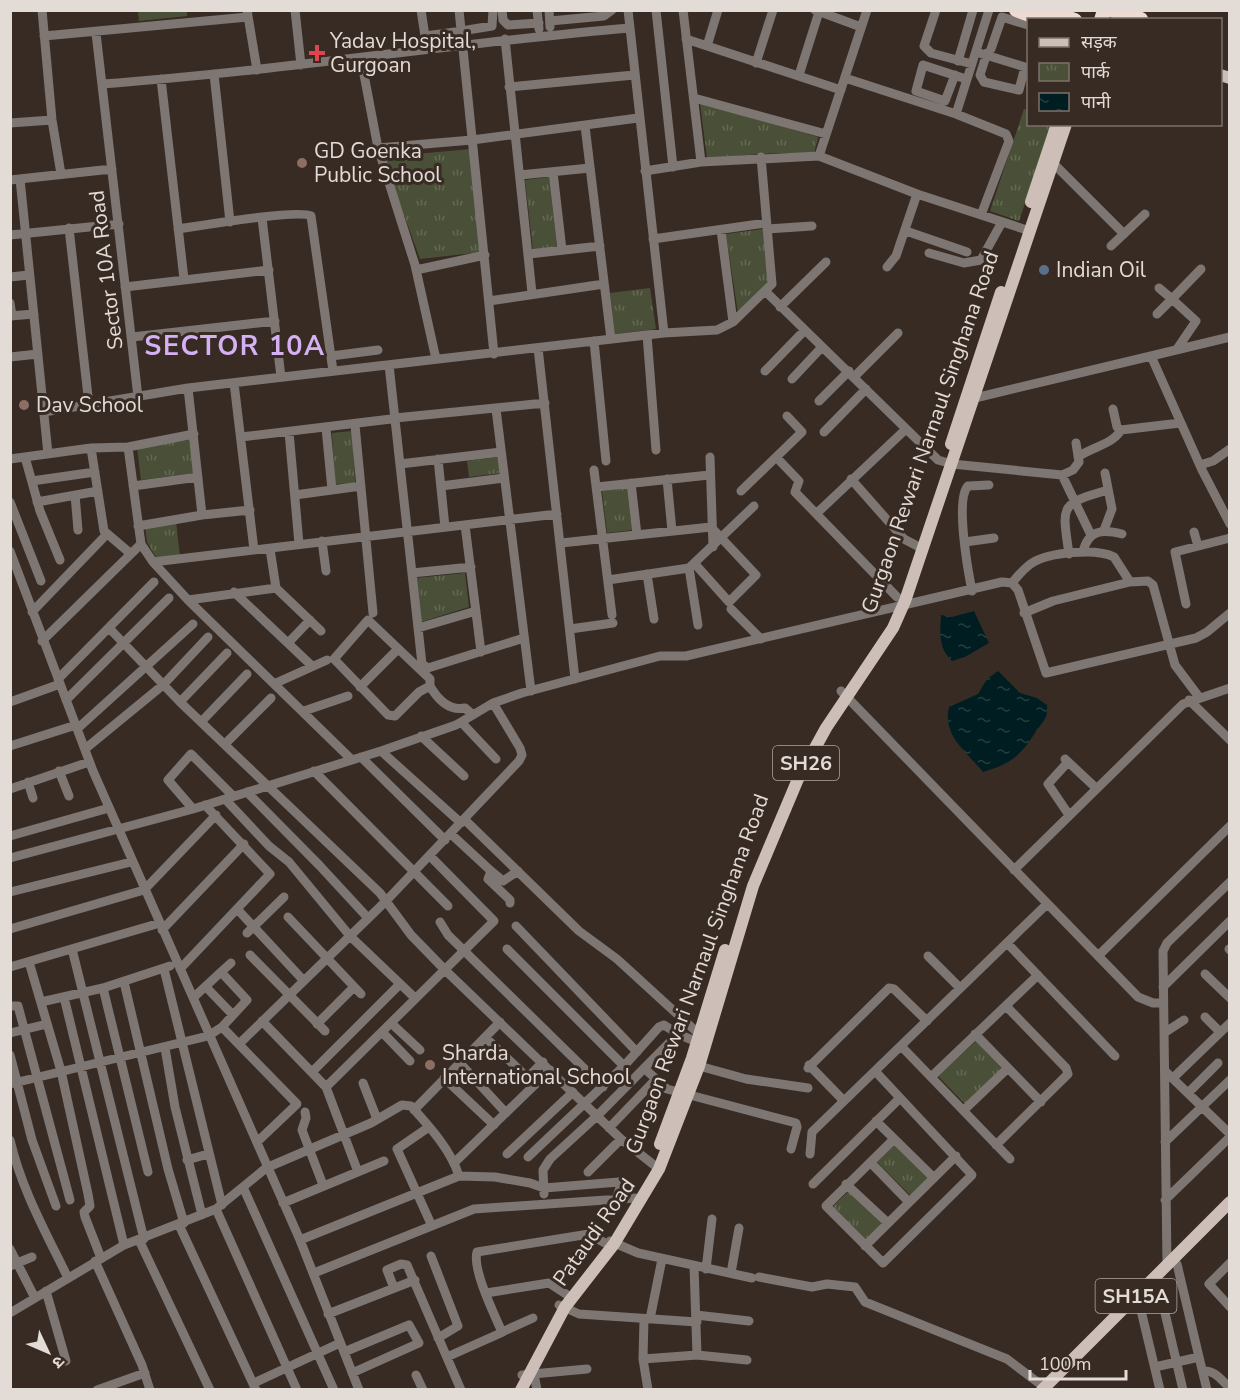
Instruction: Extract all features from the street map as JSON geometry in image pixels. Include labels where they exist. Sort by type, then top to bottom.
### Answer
[{"type":"highway","points":[[1016,10],[1038,18]]},
{"type":"highway","points":[[1047,10],[1069,18]]},
{"type":"highway","points":[[1111,10],[1139,18]]},
{"type":"main road","name":"Gurgaon Rewari Narnaul Singhana Road","points":[[516,1389],[528,1375],[565,1301],[609,1242],[655,1167],[683,1095],[698,1038],[782,796],[819,724],[844,694],[898,603],[971,397],[1026,230],[1056,126]]},
{"type":"main road","name":"SH26","points":[[1026,230],[1054,164],[1065,126]]},
{"type":"main road","name":"SH26","points":[[683,1095],[699,1066],[741,914]]},
{"type":"main road","name":"Pataudi Road","points":[[609,1242],[655,1167]]},
{"type":"main road","name":"SH15A","points":[[1047,1389],[1157,1280],[1229,1202]]},
{"type":"main road","name":"SH15A","points":[[1172,1264],[1230,1212]]},
{"type":"main road","name":"SH15A","points":[[1047,1389],[1140,1302],[1157,1280]]},
{"type":"main road","name":"SH26","points":[[522,1389],[528,1375]]},
{"type":"street","points":[[42,10],[52,120],[61,174]]},
{"type":"street","points":[[295,10],[301,65]]},
{"type":"street","points":[[421,10],[425,36],[492,26],[493,10]]},
{"type":"street","points":[[456,10],[494,354]]},
{"type":"street","points":[[501,10],[503,20],[508,25],[538,23]]},
{"type":"street","points":[[537,10],[540,36]]},
{"type":"street","points":[[549,10],[551,35]]},
{"type":"street","points":[[550,21],[604,16],[612,10]]},
{"type":"street","points":[[628,10],[638,118],[664,333]]},
{"type":"street","points":[[656,10],[673,167]]},
{"type":"street","points":[[683,10],[701,162]]},
{"type":"street","points":[[707,46],[718,10]]},
{"type":"street","points":[[756,63],[773,10]]},
{"type":"street","points":[[819,156],[867,10]]},
{"type":"street","points":[[936,10],[924,46],[931,53],[972,64]]},
{"type":"street","points":[[958,61],[973,10]]},
{"type":"street","points":[[956,114],[989,10]]},
{"type":"street","points":[[799,75],[817,11],[861,27]]},
{"type":"street","points":[[44,36],[96,33],[192,16],[248,14],[257,69]]},
{"type":"street","points":[[989,51],[1024,67],[1018,90],[984,82],[980,75],[989,51],[1002,17],[1027,24]]},
{"type":"street","points":[[102,84],[361,59],[505,39],[630,28]]},
{"type":"street","points":[[96,33],[112,169]]},
{"type":"street","points":[[505,39],[532,293]]},
{"type":"street","points":[[686,39],[841,90]]},
{"type":"street","points":[[978,49],[1027,62]]},
{"type":"street","points":[[361,59],[378,148],[416,270],[436,359]]},
{"type":"street","points":[[955,75],[945,101],[916,91],[922,65],[955,75],[966,79]]},
{"type":"street","points":[[214,74],[230,222]]},
{"type":"street","points":[[509,87],[634,75]]},
{"type":"street","points":[[845,78],[1000,129],[1006,134],[1009,141],[981,215]]},
{"type":"street","points":[[161,79],[184,279]]},
{"type":"street","points":[[694,98],[826,134]]},
{"type":"street","points":[[378,148],[472,140],[638,118]]},
{"type":"street","points":[[11,120],[52,120]]},
{"type":"street","points":[[585,126],[611,339]]},
{"type":"street","points":[[645,171],[701,162],[761,157],[819,156],[917,194],[1026,230]]},
{"type":"street","points":[[44,412],[188,388],[664,333],[717,330],[733,322],[772,284],[761,157]]},
{"type":"street","points":[[1054,164],[1124,234]]},
{"type":"street","points":[[520,175],[590,168]]},
{"type":"street","name":"Sector 10A Road","points":[[15,179],[112,169],[138,397]]},
{"type":"street","points":[[553,172],[562,250]]},
{"type":"street","points":[[15,179],[25,233],[48,454]]},
{"type":"street","points":[[887,267],[896,256],[917,194]]},
{"type":"street","points":[[178,229],[308,214],[313,218],[333,371]]},
{"type":"street","points":[[1111,246],[1145,214]]},
{"type":"street","points":[[262,218],[282,377]]},
{"type":"street","points":[[929,253],[964,263],[981,260],[986,255],[1002,222]]},
{"type":"street","points":[[10,235],[119,224]]},
{"type":"street","points":[[653,239],[766,226],[812,226]]},
{"type":"street","points":[[69,228],[90,405]]},
{"type":"street","points":[[721,230],[733,322]]},
{"type":"street","points":[[906,231],[967,252]]},
{"type":"street","points":[[529,254],[600,246]]},
{"type":"street","points":[[416,270],[484,255]]},
{"type":"street","points":[[780,307],[826,262]]},
{"type":"street","points":[[1157,314],[1201,269]]},
{"type":"street","points":[[125,286],[269,270]]},
{"type":"street","points":[[10,277],[30,275]]},
{"type":"street","points":[[489,301],[604,284]]},
{"type":"street","points":[[1159,288],[1196,321],[1177,349]]},
{"type":"street","points":[[765,291],[934,457],[948,463],[1062,475],[1073,470],[1079,462],[1076,443]]},
{"type":"street","points":[[10,303],[11,316],[34,314]]},
{"type":"street","points":[[132,337],[275,321]]},
{"type":"street","points":[[765,371],[804,331]]},
{"type":"street","points":[[819,401],[898,333]]},
{"type":"street","points":[[646,335],[656,450]]},
{"type":"street","points":[[971,397],[1230,337]]},
{"type":"street","points":[[594,341],[606,461]]},
{"type":"street","points":[[792,379],[822,347]]},
{"type":"street","points":[[538,348],[575,679]]},
{"type":"street","points":[[331,356],[378,350]]},
{"type":"street","points":[[10,357],[38,354]]},
{"type":"street","points":[[1151,356],[1180,423],[1230,524]]},
{"type":"street","points":[[389,365],[393,418],[422,664],[426,668],[524,638]]},
{"type":"street","points":[[234,383],[254,550]]},
{"type":"street","points":[[188,388],[202,515]]},
{"type":"street","points":[[824,432],[866,389]]},
{"type":"street","points":[[240,438],[355,425],[393,418],[545,403]]},
{"type":"street","points":[[496,409],[531,691]]},
{"type":"street","points":[[1113,409],[1117,427],[1121,430]]},
{"type":"street","points":[[741,491],[802,432],[787,416]]},
{"type":"street","points":[[1078,458],[1093,448],[1105,444],[1121,430],[1180,423]]},
{"type":"street","points":[[355,425],[373,613]]},
{"type":"street","points":[[326,428],[332,489]]},
{"type":"street","points":[[817,513],[906,429]]},
{"type":"street","points":[[289,432],[299,544]]},
{"type":"street","points":[[10,459],[92,448],[128,447],[194,434]]},
{"type":"street","points":[[128,447],[141,543],[153,562],[188,600],[304,711],[448,837],[503,881],[518,871]]},
{"type":"street","points":[[92,448],[107,534],[131,554]]},
{"type":"street","points":[[1200,465],[1213,461],[1230,449]]},
{"type":"street","points":[[400,464],[501,452]]},
{"type":"street","points":[[25,457],[37,502],[60,560]]},
{"type":"street","points":[[710,457],[713,547]]},
{"type":"street","points":[[777,458],[799,481],[795,492],[817,513],[898,603]]},
{"type":"street","points":[[438,459],[445,527]]},
{"type":"street","points":[[570,629],[613,619],[594,470]]},
{"type":"street","points":[[32,482],[95,472]]},
{"type":"street","points":[[1104,530],[1112,513],[1105,473]]},
{"type":"street","points":[[597,487],[709,475]]},
{"type":"street","points":[[1062,475],[1091,535]]},
{"type":"street","points":[[133,486],[198,477]]},
{"type":"street","points":[[441,486],[504,478]]},
{"type":"street","points":[[667,479],[672,531]]},
{"type":"street","points":[[851,479],[904,539],[919,547]]},
{"type":"street","points":[[631,483],[637,535]]},
{"type":"street","points":[[972,591],[965,542],[965,488],[989,485]]},
{"type":"street","points":[[295,495],[361,486]]},
{"type":"street","points":[[1070,554],[1064,517],[1074,499],[1108,489]]},
{"type":"street","points":[[37,502],[98,491]]},
{"type":"street","points":[[75,495],[78,530]]},
{"type":"street","points":[[10,502],[41,581]]},
{"type":"street","points":[[608,579],[692,566],[754,506]]},
{"type":"street","points":[[138,526],[202,515],[250,510]]},
{"type":"street","points":[[153,562],[557,514]]},
{"type":"street","points":[[465,525],[481,652]]},
{"type":"street","points":[[561,543],[711,526]]},
{"type":"street","points":[[692,566],[729,602],[755,578],[755,572],[711,526]]},
{"type":"street","points":[[1083,552],[1086,539],[1091,535],[1104,530],[1122,534]]},
{"type":"street","points":[[1194,532],[1198,546]]},
{"type":"street","points":[[32,612],[107,534]]},
{"type":"street","points":[[965,542],[994,538]]},
{"type":"street","points":[[1186,604],[1175,552],[1230,538]]},
{"type":"street","points":[[322,541],[326,571]]},
{"type":"street","points":[[42,641],[141,543]]},
{"type":"street","points":[[270,549],[276,588],[321,631]]},
{"type":"street","points":[[10,551],[89,762],[131,862],[194,997],[208,1036],[257,1142],[266,1168],[300,1240],[359,1389]]},
{"type":"street","points":[[1012,583],[1033,562],[1048,556],[1083,552],[1114,557],[1130,582]]},
{"type":"street","points":[[692,566],[698,625]]},
{"type":"street","points":[[412,573],[471,567]]},
{"type":"street","points":[[647,574],[654,619]]},
{"type":"street","points":[[10,702],[59,681],[154,582]]},
{"type":"street","points":[[10,858],[193,809],[381,751],[462,723],[493,703],[531,691],[660,656],[686,657],[898,603],[972,591],[1002,582],[1012,583],[1018,590],[1046,673],[1196,638],[1208,632],[1230,613]]},
{"type":"street","points":[[1024,613],[1053,601],[1130,582],[1152,582],[1168,644],[1180,674],[1194,699],[1230,740]]},
{"type":"street","points":[[188,600],[276,588]]},
{"type":"street","points":[[234,592],[312,666]]},
{"type":"street","points":[[66,699],[169,598]]},
{"type":"street","points":[[731,609],[761,639]]},
{"type":"street","points":[[418,628],[476,611]]},
{"type":"street","points":[[288,643],[310,620]]},
{"type":"street","points":[[430,686],[393,717],[333,659],[368,620],[430,679],[430,686],[448,707],[454,710],[465,708],[473,715]]},
{"type":"street","points":[[10,746],[76,727],[146,668],[193,624]]},
{"type":"street","points":[[109,628],[180,702],[226,743],[386,901],[411,935],[445,970],[609,1128],[655,1167]]},
{"type":"street","points":[[85,749],[163,685],[208,637]]},
{"type":"street","points":[[360,687],[398,649]]},
{"type":"street","points":[[180,702],[227,653]]},
{"type":"street","points":[[276,683],[327,660]]},
{"type":"street","points":[[202,721],[248,674]]},
{"type":"street","points":[[1014,870],[1096,788],[1194,699],[1230,688]]},
{"type":"street","points":[[844,694],[1138,997],[1146,1002],[1162,1003]]},
{"type":"street","points":[[304,711],[348,696]]},
{"type":"street","points":[[226,743],[271,698]]},
{"type":"street","points":[[239,1044],[386,901],[463,821],[522,755],[493,703]]},
{"type":"street","points":[[462,723],[496,759]]},
{"type":"street","points":[[421,736],[464,776]]},
{"type":"street","points":[[381,751],[463,821],[579,931],[616,959],[698,1038]]},
{"type":"street","points":[[193,809],[168,780],[191,754],[296,870],[350,936],[415,998]]},
{"type":"street","points":[[1069,815],[1048,784],[1066,760],[1096,788]]},
{"type":"street","points":[[10,789],[89,762]]},
{"type":"street","points":[[59,771],[69,796]]},
{"type":"street","points":[[314,771],[448,906]]},
{"type":"street","points":[[28,782],[33,798]]},
{"type":"street","points":[[247,792],[368,918]]},
{"type":"street","points":[[41,1002],[103,988],[179,966],[238,910],[270,874],[205,805]]},
{"type":"street","points":[[10,836],[109,808]]},
{"type":"street","points":[[10,929],[144,890],[216,815]]},
{"type":"street","points":[[1098,956],[1230,826]]},
{"type":"street","points":[[10,967],[161,926],[244,844]]},
{"type":"street","points":[[326,1087],[494,921],[430,856]]},
{"type":"street","points":[[10,892],[131,862]]},
{"type":"street","points":[[491,871],[488,879],[510,900],[510,903]]},
{"type":"street","points":[[1207,1389],[1172,1264],[1166,1200],[1169,1075],[1162,1003],[1164,946],[1230,882]]},
{"type":"street","points":[[250,929],[284,897]]},
{"type":"street","points":[[810,1154],[812,1132],[1047,904]]},
{"type":"street","points":[[238,910],[250,929],[304,981]]},
{"type":"street","points":[[288,917],[357,990],[317,1024]]},
{"type":"street","points":[[1163,987],[1230,921]]},
{"type":"street","points":[[440,922],[536,1023],[603,1087]]},
{"type":"street","points":[[516,926],[637,1052]]},
{"type":"street","points":[[1007,943],[1115,1056]]},
{"type":"street","points":[[72,949],[142,1239],[210,1389]]},
{"type":"street","points":[[507,949],[624,1066]]},
{"type":"street","points":[[250,955],[325,1031]]},
{"type":"street","points":[[928,956],[960,988]]},
{"type":"street","points":[[29,962],[61,1071],[90,1204],[84,1212],[85,1217],[98,1259],[150,1389]]},
{"type":"street","points":[[194,997],[231,963]]},
{"type":"street","points":[[164,969],[219,1207],[297,1389]]},
{"type":"street","points":[[14,1083],[183,1044],[208,1036],[222,1027],[247,999],[221,972]]},
{"type":"street","points":[[1205,974],[1230,998]]},
{"type":"street","points":[[931,1077],[1038,975]]},
{"type":"street","points":[[124,982],[181,1224],[255,1386],[287,1367],[318,1353],[342,1348],[409,1325],[419,1343],[352,1373]]},
{"type":"street","points":[[313,1071],[400,984]]},
{"type":"street","points":[[206,987],[233,1015]]},
{"type":"street","points":[[103,988],[122,1058],[148,1172]]},
{"type":"street","points":[[844,1101],[809,1066],[889,988],[894,989],[927,1021]]},
{"type":"street","points":[[64,997],[124,1245]]},
{"type":"street","points":[[10,1006],[18,1006],[70,1200]]},
{"type":"street","points":[[996,1144],[1067,1077],[1068,1070],[1006,1006]]},
{"type":"street","points":[[1205,1017],[1220,1032]]},
{"type":"street","points":[[1164,1033],[1184,1020]]},
{"type":"street","points":[[262,1021],[313,1071],[326,1087],[358,1172]]},
{"type":"street","points":[[414,1110],[500,1022]]},
{"type":"street","points":[[391,1023],[420,1050]]},
{"type":"street","points":[[1169,1075],[1230,1023]]},
{"type":"street","points":[[10,1033],[47,1024]]},
{"type":"street","points":[[528,1157],[603,1087],[661,1025],[678,1034],[698,1038]]},
{"type":"street","points":[[222,1027],[297,1104],[257,1142]]},
{"type":"street","points":[[382,1032],[410,1060]]},
{"type":"street","points":[[544,1202],[543,1170],[546,1163],[645,1069],[678,1034]]},
{"type":"street","points":[[975,1034],[1041,1102]]},
{"type":"street","points":[[485,1037],[535,1085]]},
{"type":"street","points":[[901,1046],[1010,1159]]},
{"type":"street","points":[[165,1048],[187,1160],[202,1215]]},
{"type":"street","points":[[10,1055],[14,1083],[56,1206]]},
{"type":"street","points":[[459,1062],[506,1113]]},
{"type":"street","points":[[527,1078],[543,1062]]},
{"type":"street","points":[[1188,1093],[1218,1063]]},
{"type":"street","points":[[699,1066],[746,1078],[808,1089]]},
{"type":"street","points":[[964,1110],[1008,1068]]},
{"type":"street","points":[[645,1069],[667,1089],[683,1095],[796,1123],[791,1149]]},
{"type":"street","points":[[455,1162],[550,1070]]},
{"type":"street","points":[[875,1071],[971,1171],[971,1177],[883,1263],[831,1214],[826,1206],[894,1139]]},
{"type":"street","points":[[1166,1200],[1230,1136],[1169,1075]]},
{"type":"street","points":[[444,1078],[494,1125]]},
{"type":"street","points":[[609,1128],[656,1079]]},
{"type":"street","points":[[1166,1142],[1230,1080]]},
{"type":"street","points":[[363,1083],[377,1119]]},
{"type":"street","points":[[507,1155],[573,1092]]},
{"type":"street","points":[[813,1184],[900,1098]]},
{"type":"street","points":[[10,1313],[124,1245],[219,1207],[266,1168],[343,1135],[402,1105],[408,1104],[429,1126],[455,1162],[459,1176]]},
{"type":"street","points":[[305,1112],[307,1115],[302,1130],[323,1185]]},
{"type":"street","points":[[876,1121],[934,1178]]},
{"type":"street","points":[[429,1126],[397,1147],[400,1161],[431,1224]]},
{"type":"street","points":[[588,1172],[621,1139]]},
{"type":"street","points":[[10,1140],[15,1160],[38,1216],[68,1278]]},
{"type":"street","points":[[187,1160],[208,1154]]},
{"type":"street","points":[[865,1246],[956,1156]]},
{"type":"street","points":[[283,1203],[384,1161]]},
{"type":"street","points":[[871,1163],[909,1202]]},
{"type":"street","points":[[300,1240],[459,1176],[495,1177],[530,1183],[544,1188],[619,1182],[621,1185],[616,1199]]},
{"type":"street","points":[[846,1184],[888,1223]]},
{"type":"street","points":[[243,1187],[334,1389]]},
{"type":"street","points":[[314,1273],[431,1224],[474,1209],[544,1202],[634,1198]]},
{"type":"street","points":[[706,1269],[712,1219]]},
{"type":"street","points":[[731,1273],[739,1228]]},
{"type":"street","points":[[503,1332],[486,1293],[476,1260],[479,1251],[590,1234],[662,1259],[706,1269],[812,1287],[827,1284],[855,1287],[865,1302],[1007,1359],[1047,1389]]},
{"type":"street","points":[[10,1248],[14,1265],[35,1298]]},
{"type":"street","points":[[431,1256],[458,1326],[438,1338]]},
{"type":"street","points":[[14,1265],[32,1257]]},
{"type":"street","points":[[648,1389],[643,1359],[647,1319],[662,1259]]},
{"type":"street","points":[[1230,1263],[1209,1284],[1230,1307]]},
{"type":"street","points":[[394,1288],[387,1270],[401,1264],[410,1268],[461,1389]]},
{"type":"street","points":[[694,1266],[697,1354]]},
{"type":"street","points":[[328,1314],[415,1280]]},
{"type":"street","points":[[1157,1280],[1183,1389]]},
{"type":"street","points":[[486,1293],[549,1283],[579,1314],[647,1319],[749,1321]]},
{"type":"street","points":[[46,1291],[66,1360]]},
{"type":"street","points":[[1140,1302],[1160,1389]]},
{"type":"street","points":[[447,1357],[533,1318]]},
{"type":"street","points":[[643,1359],[697,1354],[747,1360]]},
{"type":"street","points":[[1155,1367],[1199,1357]]},
{"type":"street","points":[[537,1389],[528,1375],[586,1369]]},
{"type":"street","points":[[1203,1371],[1217,1375],[1230,1388]]},
{"type":"street","points":[[97,1389],[145,1373]]},
{"type":"street","points":[[416,1375],[423,1389]]},
{"type":"green space","points":[[138,11],[187,11],[187,16],[139,21]]},
{"type":"green space","points":[[700,103],[818,137],[814,154],[776,153],[707,158]]},
{"type":"green space","points":[[1024,109],[1027,110],[1027,126],[1051,126],[1019,221],[990,211]]},
{"type":"green space","points":[[471,149],[482,252],[420,259],[383,157]]},
{"type":"green space","points":[[549,177],[557,247],[533,250],[525,180]]},
{"type":"green space","points":[[763,229],[769,282],[738,313],[726,234]]},
{"type":"green space","points":[[650,288],[656,329],[615,334],[610,293]]},
{"type":"green space","points":[[352,431],[355,483],[335,484],[332,433]]},
{"type":"green space","points":[[189,440],[194,473],[141,480],[137,447]]},
{"type":"green space","points":[[499,457],[501,473],[469,477],[467,461]]},
{"type":"green space","points":[[627,488],[632,530],[607,533],[602,491]]},
{"type":"green space","points":[[176,521],[180,557],[157,559],[147,542],[145,525]]},
{"type":"green space","points":[[465,573],[469,607],[421,622],[416,578]]},
{"type":"green space","points":[[976,1041],[1002,1069],[965,1104],[938,1076]]},
{"type":"green space","points":[[895,1143],[929,1178],[911,1196],[877,1162]]},
{"type":"green space","points":[[850,1190],[884,1224],[865,1242],[831,1208]]},
{"type":"water","points":[[974,611],[989,643],[965,657],[952,661],[942,645],[941,615],[952,617]]},
{"type":"water","points":[[998,671],[1020,693],[1037,698],[1047,705],[1047,713],[1044,721],[1021,752],[1002,765],[983,772],[952,735],[949,727],[949,707],[978,694],[987,679]]},
{"type":"place","name":"Yadav Hospital, Gurgoan","points":[[317,53]]},
{"type":"place","name":"GD Goenka Public School","points":[[302,163]]},
{"type":"place","name":"Indian Oil","points":[[1044,270]]},
{"type":"place","name":"Dav School","points":[[24,405]]},
{"type":"place","name":"Sharda International School","points":[[430,1065]]},
{"type":"district","name":"SECTOR 10A","points":[[235,346]]}]
